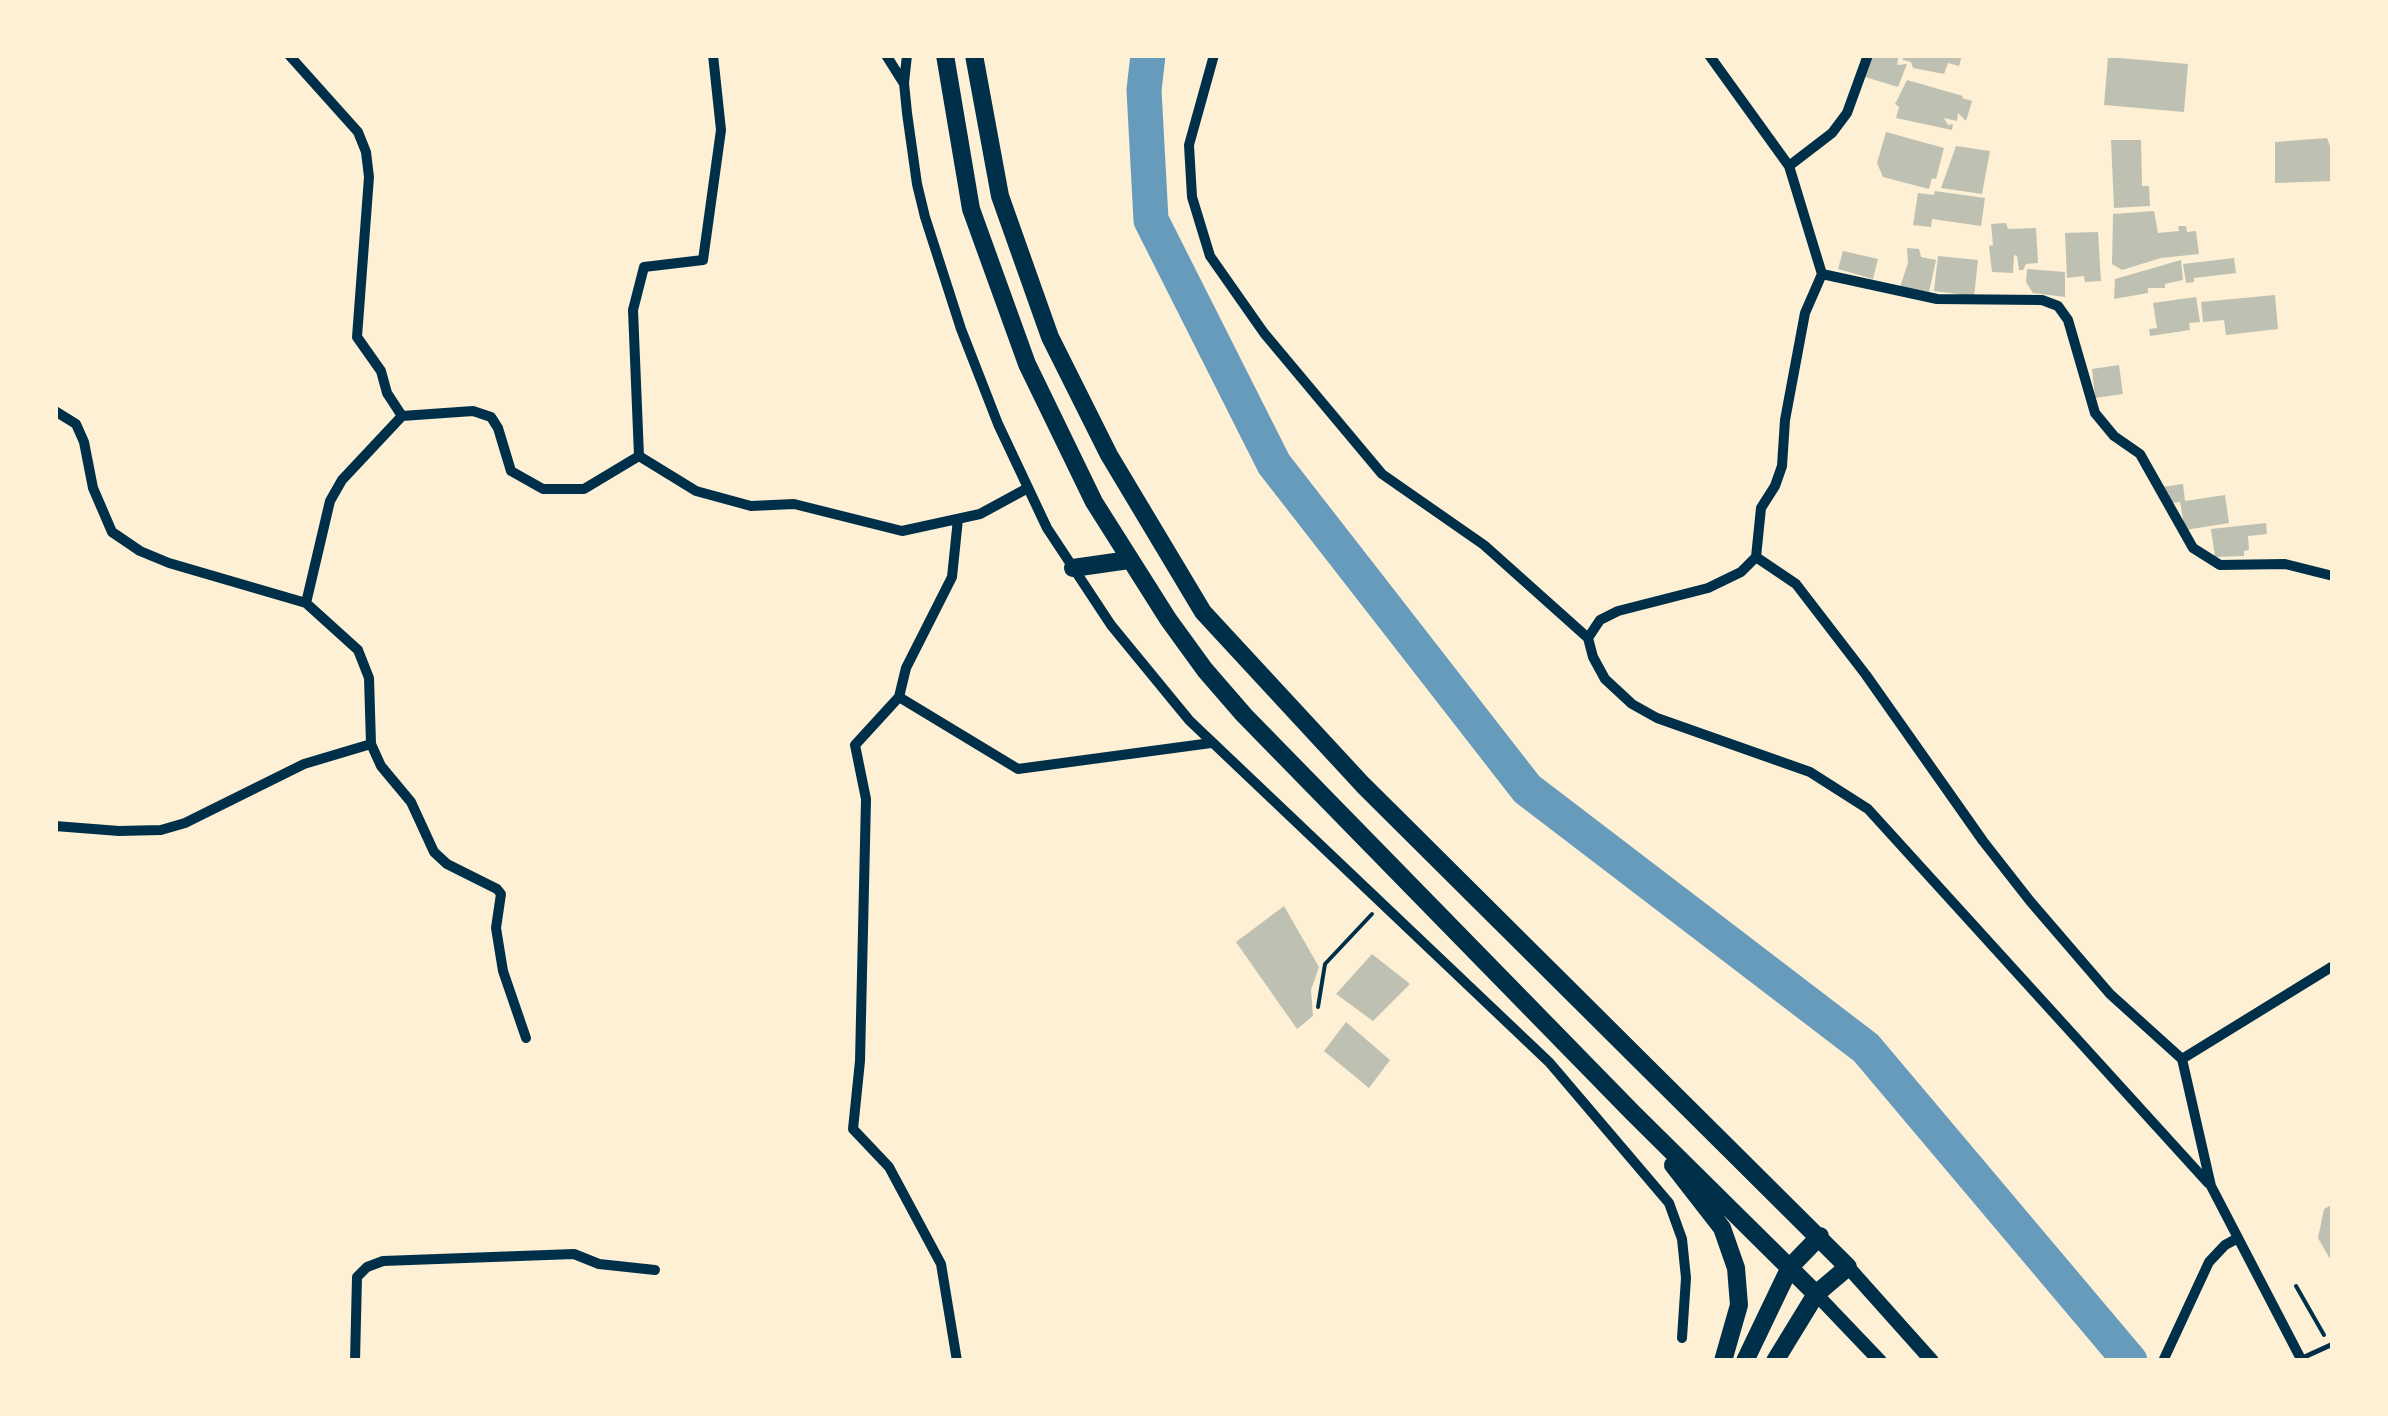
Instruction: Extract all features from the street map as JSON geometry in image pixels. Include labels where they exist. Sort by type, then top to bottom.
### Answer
[{"type":"main road","points":[[945,55],[971,209],[1027,364],[1094,502],[1205,670],[1244,715],[1634,1114],[1816,1294]]},
{"type":"main road","points":[[974,55],[1000,196],[1050,336],[1108,455],[1203,612],[1363,785],[1848,1267],[1816,1294],[1775,1361]]},
{"type":"main road","points":[[1073,568],[1129,560]]},
{"type":"main road","points":[[1634,1114],[1722,1228],[1736,1268],[1739,1305],[1723,1361]]},
{"type":"main road","points":[[1744,1361],[1790,1267],[1820,1236]]},
{"type":"street","points":[[289,55],[358,132],[366,152],[368,177],[357,337],[381,371],[402,416]]},
{"type":"street","points":[[639,456],[634,310],[644,267],[703,260],[721,130],[713,55]]},
{"type":"street","points":[[886,55],[904,83]]},
{"type":"street","points":[[906,55],[904,83],[916,184],[961,329],[1026,489],[1073,568],[1110,626],[1211,742],[1549,1062],[1669,1203],[1682,1240],[1686,1278],[1682,1338]]},
{"type":"street","points":[[1214,55],[1190,145],[1192,196],[1210,256],[1264,333],[1382,474],[1484,546],[1588,638],[1593,658],[1605,679],[1632,704],[1682,729],[1810,772],[1868,809],[2211,1186]]},
{"type":"street","points":[[1588,638],[1600,620],[1618,611],[1708,588],[1741,572],[1756,557],[1760,508],[1775,486],[1782,466],[1785,420],[1806,313],[1822,274],[1789,166],[1709,55]]},
{"type":"street","points":[[1789,166],[1832,133],[1847,114],[1868,55]]},
{"type":"street","points":[[1822,274],[1937,300],[2042,300],[2058,306],[2068,320],[2095,414],[2114,436],[2140,454],[2194,548],[2220,565],[2286,564],[2333,576]]},
{"type":"street","points":[[306,603],[330,501],[342,480],[402,416],[473,410],[491,416],[511,470],[542,489],[584,488],[639,456]]},
{"type":"street","points":[[55,411],[76,424],[84,442],[93,488],[112,532],[140,551],[169,562],[306,603],[358,650],[369,678],[371,744],[381,766],[412,802],[434,852],[447,864],[497,888],[500,894],[496,928],[502,971],[526,1038]]},
{"type":"street","points":[[639,456],[696,491],[750,506],[794,504],[902,532],[980,514],[1026,489]]},
{"type":"street","points":[[957,1361],[940,1264],[889,1167],[853,1129],[860,1062],[866,799],[854,744],[899,697],[906,668],[952,577],[958,519]]},
{"type":"street","points":[[1756,557],[1796,584],[2030,901],[2110,994],[2182,1059],[2211,1186],[2301,1360]]},
{"type":"street","points":[[899,697],[1018,769],[1211,742]]},
{"type":"street","points":[[55,826],[161,830],[185,823],[304,764],[371,744]]},
{"type":"street","points":[[2182,1059],[2333,966]]},
{"type":"street","points":[[2163,1361],[2208,1262],[2225,1244],[2238,1238]]},
{"type":"street","points":[[355,1361],[357,1278],[367,1267],[382,1262],[574,1254],[598,1264],[654,1270]]},
{"type":"street","points":[[1848,1267],[1932,1361]]},
{"type":"street","points":[[1816,1294],[1880,1361]]},
{"type":"lane","points":[[2301,1360],[2331,1345]]},
{"type":"path","points":[[1318,1007],[1325,964],[1331,954],[1382,904]]},
{"type":"path","points":[[2296,1286],[2331,1345]]},
{"type":"building","points":[[1872,55],[1899,55],[1897,65],[1907,64],[1898,87],[1865,77]]},
{"type":"building","points":[[1902,55],[1962,55],[1959,66],[1948,63],[1944,74],[1913,68]]},
{"type":"building","points":[[2108,57],[2188,64],[2184,112],[2104,105]]},
{"type":"building","points":[[1907,80],[1972,101],[1966,121],[1958,113],[1957,121],[1944,118],[1948,125],[1953,124],[1952,130],[1896,118],[1899,107],[1895,104]]},
{"type":"building","points":[[1886,132],[1944,148],[1936,179],[1932,178],[1929,189],[1883,177],[1877,163]]},
{"type":"building","points":[[2327,138],[2331,181],[2275,183],[2275,142]]},
{"type":"building","points":[[2111,140],[2141,140],[2142,186],[2149,186],[2150,206],[2114,208]]},
{"type":"building","points":[[1956,146],[1990,151],[1982,194],[1941,188]]},
{"type":"building","points":[[1935,191],[1985,198],[1981,226],[1932,219],[1931,227],[1913,225],[1918,193],[1934,195]]},
{"type":"building","points":[[2154,211],[2158,233],[2179,231],[2178,226],[2186,226],[2187,232],[2196,231],[2199,254],[2161,258],[2122,270],[2112,264],[2113,214]]},
{"type":"building","points":[[2006,223],[2008,229],[2036,228],[2038,263],[2026,264],[2019,270],[2014,255],[2013,273],[1992,272],[1991,224]]},
{"type":"building","points":[[2098,232],[2101,281],[2085,282],[2084,276],[2067,278],[2065,233]]},
{"type":"building","points":[[1907,248],[1919,249],[1921,257],[1936,260],[1929,292],[1900,287],[1908,263]]},
{"type":"building","points":[[1843,251],[1878,259],[1873,279],[1838,269]]},
{"type":"building","points":[[1938,256],[1978,260],[1974,296],[1934,291]]},
{"type":"building","points":[[2234,258],[2236,273],[2194,278],[2194,282],[2186,283],[2183,264]]},
{"type":"building","points":[[2181,260],[2183,280],[2165,284],[2165,288],[2148,288],[2148,293],[2114,299],[2115,279]]},
{"type":"building","points":[[2027,269],[2065,272],[2065,297],[2033,293],[2026,282]]},
{"type":"building","points":[[2275,295],[2278,329],[2226,335],[2224,320],[2203,322],[2201,302]]},
{"type":"building","points":[[2196,297],[2200,322],[2189,323],[2190,330],[2150,336],[2149,329],[2157,328],[2153,303]]},
{"type":"building","points":[[2119,365],[2123,394],[2095,398],[2092,369]]},
{"type":"building","points":[[2183,484],[2185,501],[2225,495],[2229,523],[2185,530],[2180,502],[2172,503],[2162,487]]},
{"type":"building","points":[[2266,523],[2267,534],[2248,536],[2249,550],[2244,551],[2244,556],[2215,557],[2211,529]]},
{"type":"building","points":[[1284,906],[1319,967],[1311,990],[1313,1016],[1297,1029],[1236,942]]},
{"type":"building","points":[[1372,954],[1410,984],[1373,1021],[1336,994]]},
{"type":"building","points":[[1346,1022],[1390,1060],[1369,1088],[1324,1051]]},
{"type":"building","points":[[2333,1204],[2333,1264],[2318,1238],[2324,1209]]},
{"type":"waterway","points":[[1148,55],[1144,90],[1151,220],[1274,464],[1527,789],[1866,1048],[2130,1361]]}]
